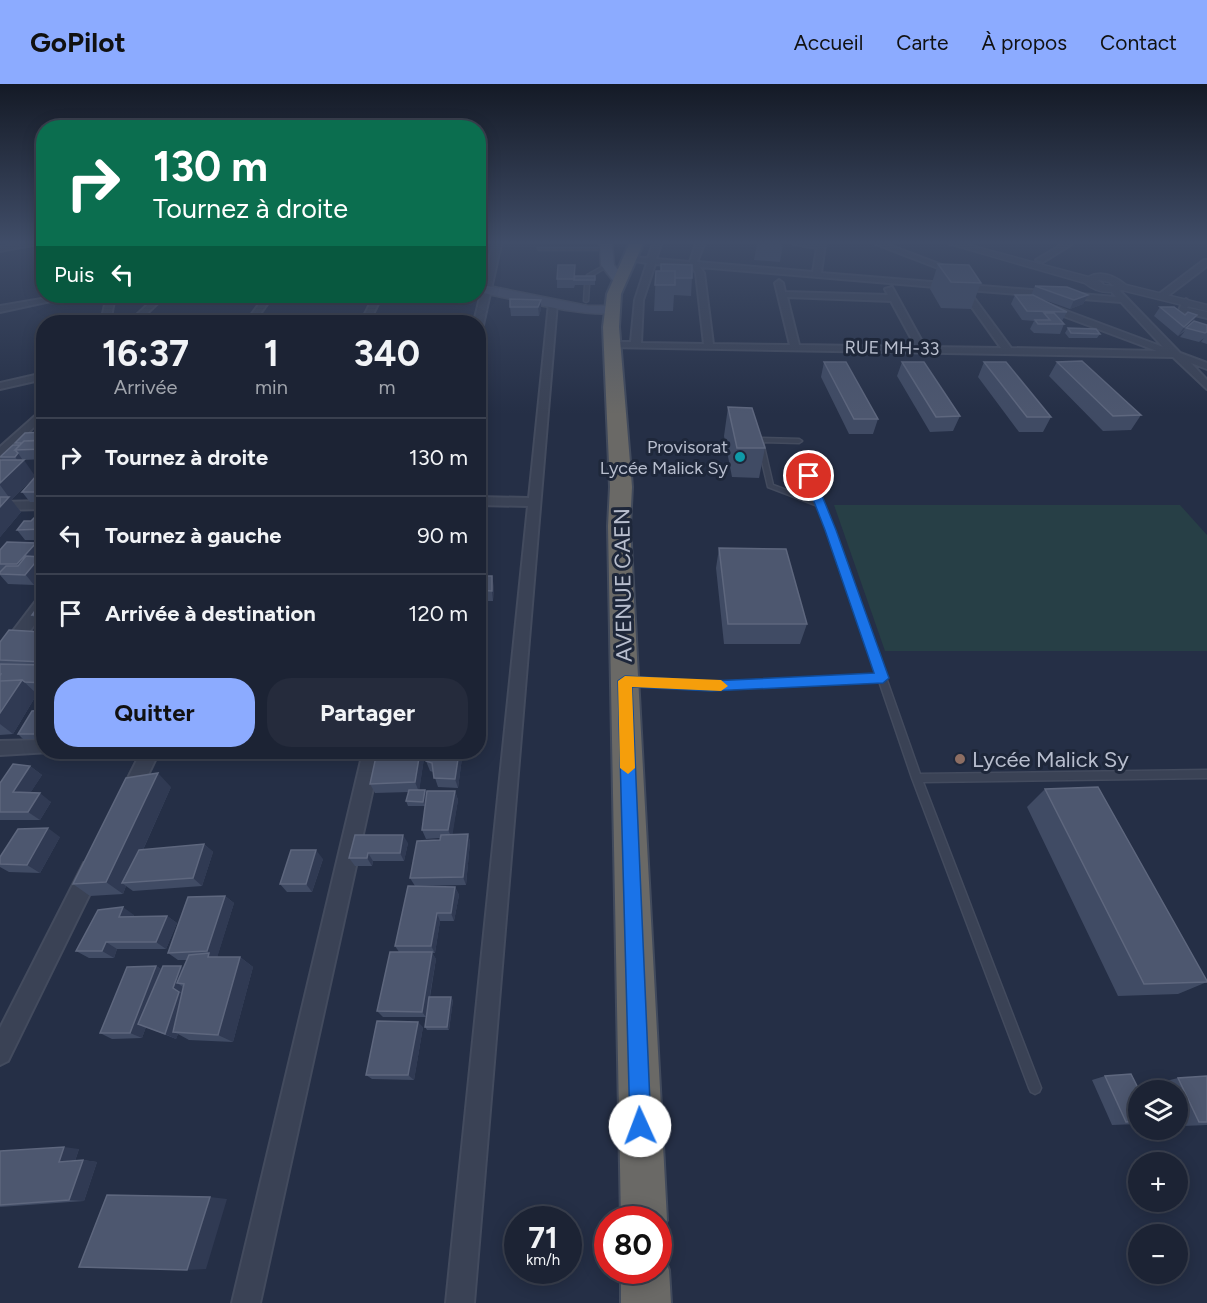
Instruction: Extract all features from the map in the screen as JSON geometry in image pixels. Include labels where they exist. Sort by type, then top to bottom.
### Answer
[{"type":"highway","name":"AVENUE CAEN","points":[[605,301],[623,345],[620,526],[644,1206]]},
{"type":"highway","points":[[645,1284],[646,1303]]},
{"type":"main road","points":[[542,301],[593,310],[597,301]]},
{"type":"main road","points":[[553,303],[562,301]]},
{"type":"street","points":[[623,345],[639,301]]},
{"type":"street","points":[[703,301],[709,346]]},
{"type":"street","points":[[784,301],[795,347]]},
{"type":"street","points":[[896,301],[921,348]]},
{"type":"street","points":[[972,301],[1008,351]]},
{"type":"street","points":[[1032,301],[1206,365]]},
{"type":"street","points":[[1125,301],[1207,386]]},
{"type":"street","points":[[1179,301],[1207,308]]},
{"type":"street","points":[[0,309],[36,302]]},
{"type":"street","points":[[141,315],[153,303]]},
{"type":"street","points":[[460,1303],[553,303]]},
{"type":"street","points":[[1186,303],[1182,309],[1207,315]]},
{"type":"street","name":"RUE MH-33","points":[[623,345],[921,348],[1174,354]]},
{"type":"street","points":[[0,386],[36,378]]},
{"type":"street","points":[[0,454],[36,419]]},
{"type":"street","points":[[486,501],[536,502]]},
{"type":"street","points":[[0,506],[36,505]]},
{"type":"street","points":[[0,659],[36,612]]},
{"type":"street","points":[[0,748],[36,747]]},
{"type":"street","points":[[119,814],[146,759]]},
{"type":"street","points":[[246,1303],[370,759]]},
{"type":"street","points":[[0,1053],[99,855]]},
{"type":"lane","points":[[799,441],[760,440],[770,486],[821,506]]},
{"type":"lane","points":[[809,476],[917,778],[1035,1088]]},
{"type":"lane","points":[[625,681],[711,686],[883,678]]},
{"type":"lane","points":[[917,778],[1207,774]]},
{"type":"shaded area","points":[[834,505],[1180,505],[1207,535],[1207,651],[885,651]]},
{"type":"building","points":[[510,301],[541,301],[538,307],[510,307]]},
{"type":"building","points":[[1019,301],[1045,301],[1067,312],[1027,311]]},
{"type":"building","points":[[1160,307],[1174,307],[1185,315],[1188,312],[1197,315],[1184,327]]},
{"type":"building","points":[[1044,313],[1054,313],[1064,324],[1038,324],[1035,320],[1050,320]]},
{"type":"building","points":[[1194,321],[1207,325],[1207,332],[1186,328]]},
{"type":"building","points":[[1068,328],[1096,329],[1100,334],[1071,333]]},
{"type":"building","points":[[1082,361],[1141,415],[1113,416],[1057,362]]},
{"type":"building","points":[[824,362],[846,362],[878,419],[854,419]]},
{"type":"building","points":[[902,362],[924,362],[960,416],[936,417]]},
{"type":"building","points":[[984,362],[1006,362],[1051,417],[1027,417]]},
{"type":"building","points":[[728,407],[752,408],[765,448],[737,448]]},
{"type":"building","points":[[36,432],[36,439],[34,441],[15,443],[25,433]]},
{"type":"building","points":[[36,440],[36,449],[15,450],[24,441]]},
{"type":"building","points":[[13,445],[20,445],[15,450],[18,453],[15,457],[0,457]]},
{"type":"building","points":[[0,460],[24,460],[0,483]]},
{"type":"building","points":[[36,476],[36,492],[22,492]]},
{"type":"building","points":[[0,497],[9,497],[0,507]]},
{"type":"building","points":[[36,516],[36,529],[17,530],[24,521],[31,521]]},
{"type":"building","points":[[7,542],[36,543],[17,564],[0,564],[0,550]]},
{"type":"building","points":[[719,548],[786,549],[807,624],[728,624]]},
{"type":"building","points":[[26,556],[36,557],[36,562],[25,575],[0,574],[6,566],[18,566]]},
{"type":"building","points":[[486,576],[492,576],[492,591],[486,591]]},
{"type":"building","points":[[9,630],[36,632],[36,662],[0,660],[0,642]]},
{"type":"building","points":[[0,664],[36,665],[36,683],[22,680],[0,681]]},
{"type":"building","points":[[22,680],[0,713],[0,681]]},
{"type":"building","points":[[32,711],[36,711],[36,734],[18,734]]},
{"type":"building","points":[[375,759],[419,759],[415,782],[370,784]]},
{"type":"building","points":[[426,759],[458,759],[455,779],[434,778],[432,763],[426,761]]},
{"type":"building","points":[[13,764],[30,766],[13,792],[40,793],[28,812],[0,812],[0,783]]},
{"type":"building","points":[[158,773],[106,882],[73,884],[126,778]]},
{"type":"building","points":[[1098,787],[1207,982],[1144,984],[1045,789]]},
{"type":"building","points":[[409,790],[425,790],[423,802],[406,801]]},
{"type":"building","points":[[427,791],[455,791],[448,830],[422,830]]},
{"type":"building","points":[[48,828],[27,865],[0,864],[0,857],[18,829]]},
{"type":"building","points":[[468,834],[463,877],[410,878],[417,841],[440,840],[441,835]]},
{"type":"building","points":[[355,835],[403,835],[400,853],[368,853],[367,858],[349,858]]},
{"type":"building","points":[[204,844],[193,878],[122,883],[139,850]]},
{"type":"building","points":[[291,850],[316,850],[306,884],[280,884]]},
{"type":"building","points":[[408,886],[455,887],[451,913],[437,913],[431,946],[395,946]]},
{"type":"building","points":[[225,896],[207,951],[168,953],[188,897]]},
{"type":"building","points":[[123,907],[119,917],[167,916],[156,942],[106,942],[102,951],[76,951],[98,910]]},
{"type":"building","points":[[390,952],[432,952],[422,1012],[377,1011]]},
{"type":"building","points":[[209,953],[208,957],[240,957],[218,1035],[173,1032],[184,984],[177,983],[189,955]]},
{"type":"building","points":[[156,966],[130,1033],[100,1033],[127,967]]},
{"type":"building","points":[[163,966],[181,966],[173,988],[179,992],[165,1034],[138,1024]]},
{"type":"building","points":[[429,997],[451,997],[447,1027],[425,1027]]},
{"type":"building","points":[[377,1021],[418,1022],[408,1075],[366,1075]]},
{"type":"building","points":[[1131,1074],[1134,1080],[1128,1080],[1128,1122],[1126,1122],[1105,1076]]},
{"type":"building","points":[[1207,1076],[1207,1122],[1199,1122],[1188,1099],[1188,1080],[1178,1078]]},
{"type":"building","points":[[64,1147],[59,1162],[83,1160],[69,1200],[0,1205],[0,1151]]},
{"type":"building","points":[[107,1195],[210,1197],[187,1270],[79,1267]]},
{"type":"slow traffic","points":[[628,768],[625,681],[721,686]]},
{"type":"place","name":"Provisorat Lycée Malick Sy","points":[[740,457]]},
{"type":"place","name":"Lycée Malick Sy","points":[[960,759]]},
{"type":"route","points":[[640,1126],[625,681],[711,686],[883,678],[831,530],[809,476]]}]
